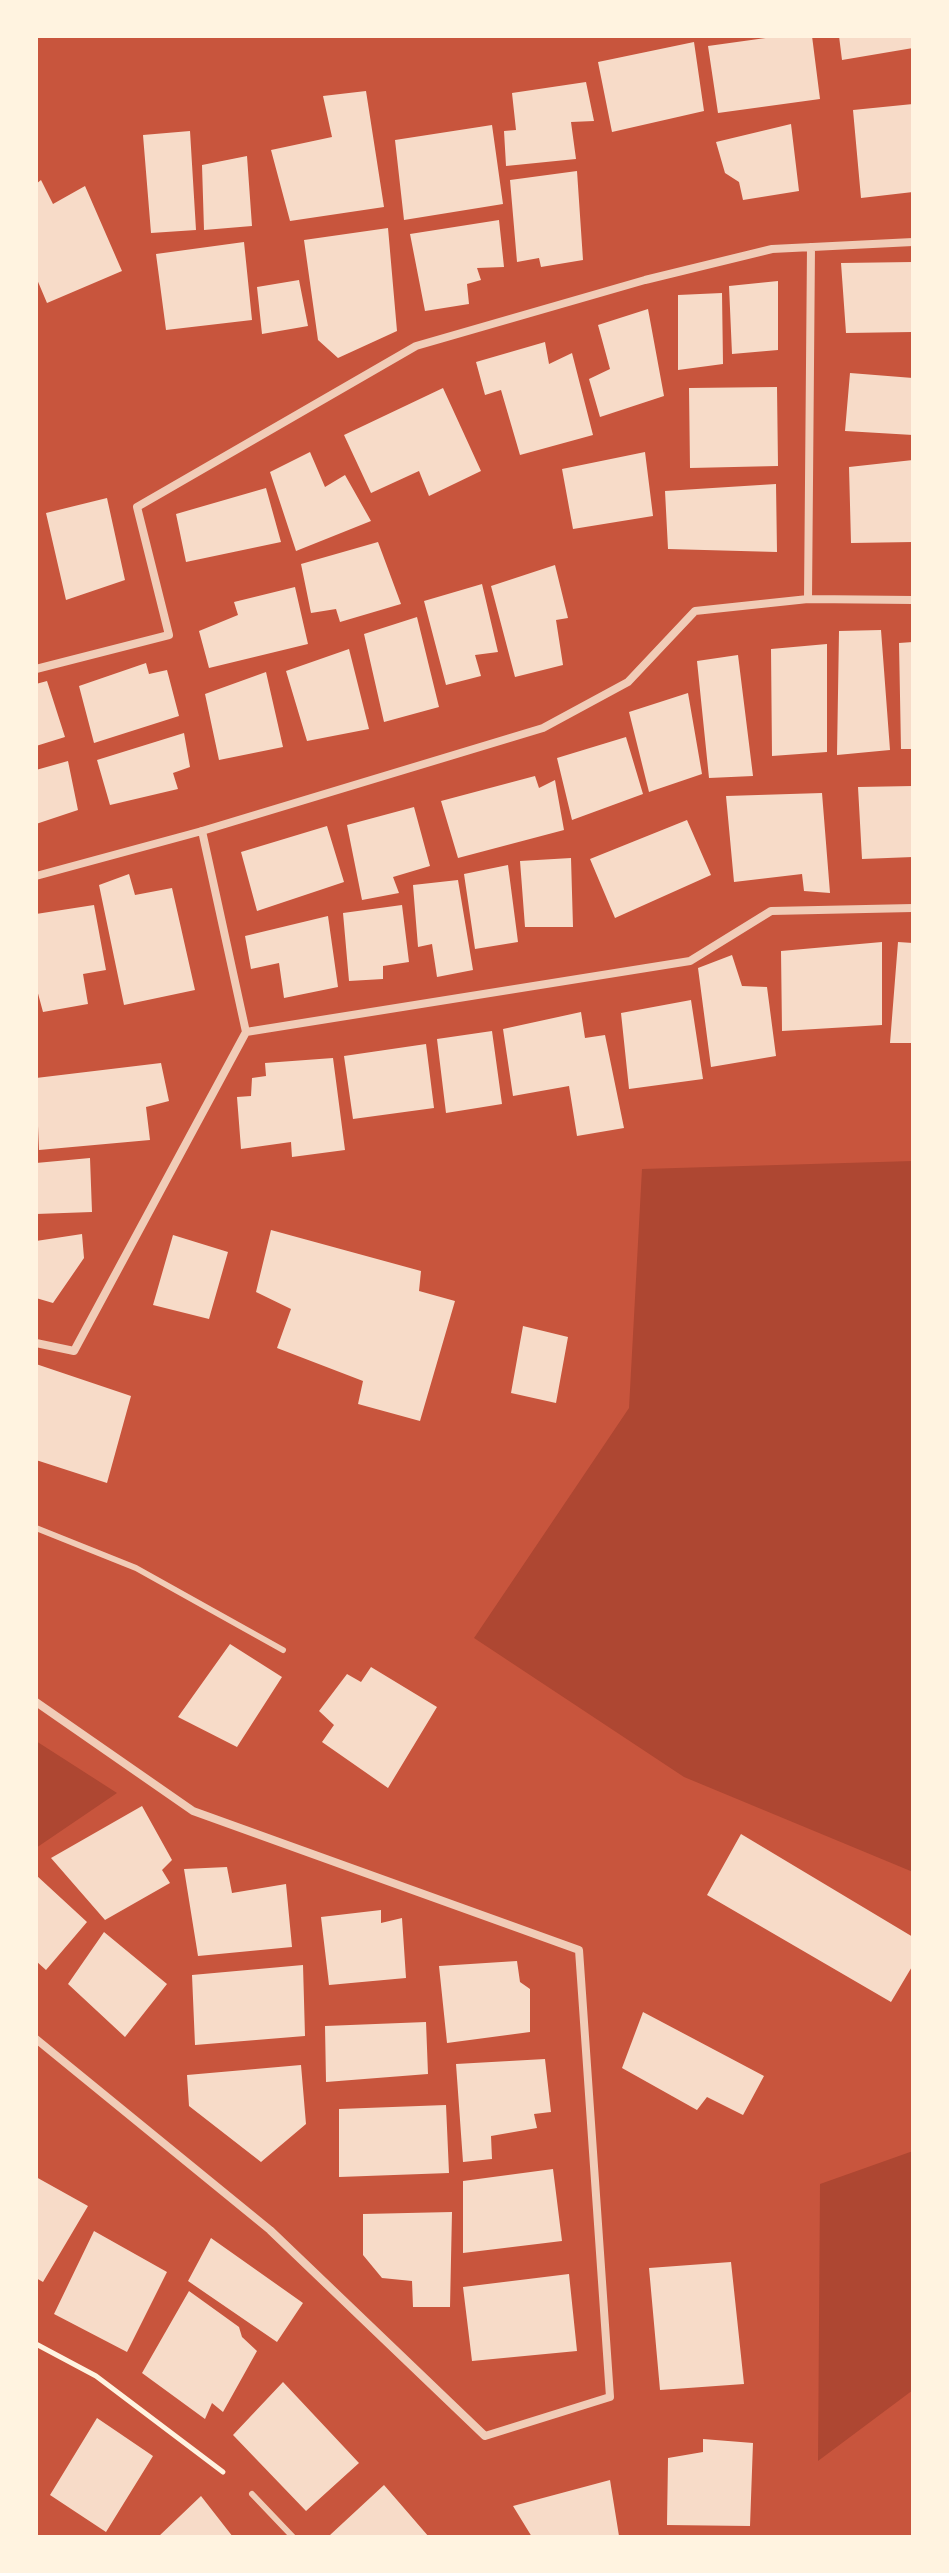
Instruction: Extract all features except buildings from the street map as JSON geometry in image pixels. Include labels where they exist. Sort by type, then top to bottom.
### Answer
[{"type":"street","points":[[36,669],[169,635],[137,507],[416,346],[645,280],[772,249],[913,242]]},
{"type":"street","points":[[808,599],[811,247]]},
{"type":"street","points":[[36,876],[202,831],[543,728],[628,682],[695,611],[808,599],[913,600]]},
{"type":"street","points":[[36,1343],[74,1351],[246,1032],[202,831]]},
{"type":"street","points":[[246,1032],[690,961],[771,911],[913,908]]},
{"type":"street","points":[[36,2039],[270,2230],[485,2436],[610,2397],[579,1950],[193,1811],[38,1705]]},
{"type":"lane","points":[[36,1528],[136,1568],[283,1650]]},
{"type":"lane","points":[[252,2494],[293,2537]]},
{"type":"path","points":[[36,2344],[96,2376],[252,2494]]},
{"type":"shaded area","points":[[913,1161],[913,1872],[684,1777],[474,1638],[629,1408],[642,1169]]},
{"type":"shaded area","points":[[36,1741],[117,1793],[36,1848]]},
{"type":"shaded area","points":[[913,2151],[913,2390],[818,2461],[820,2184]]}]
